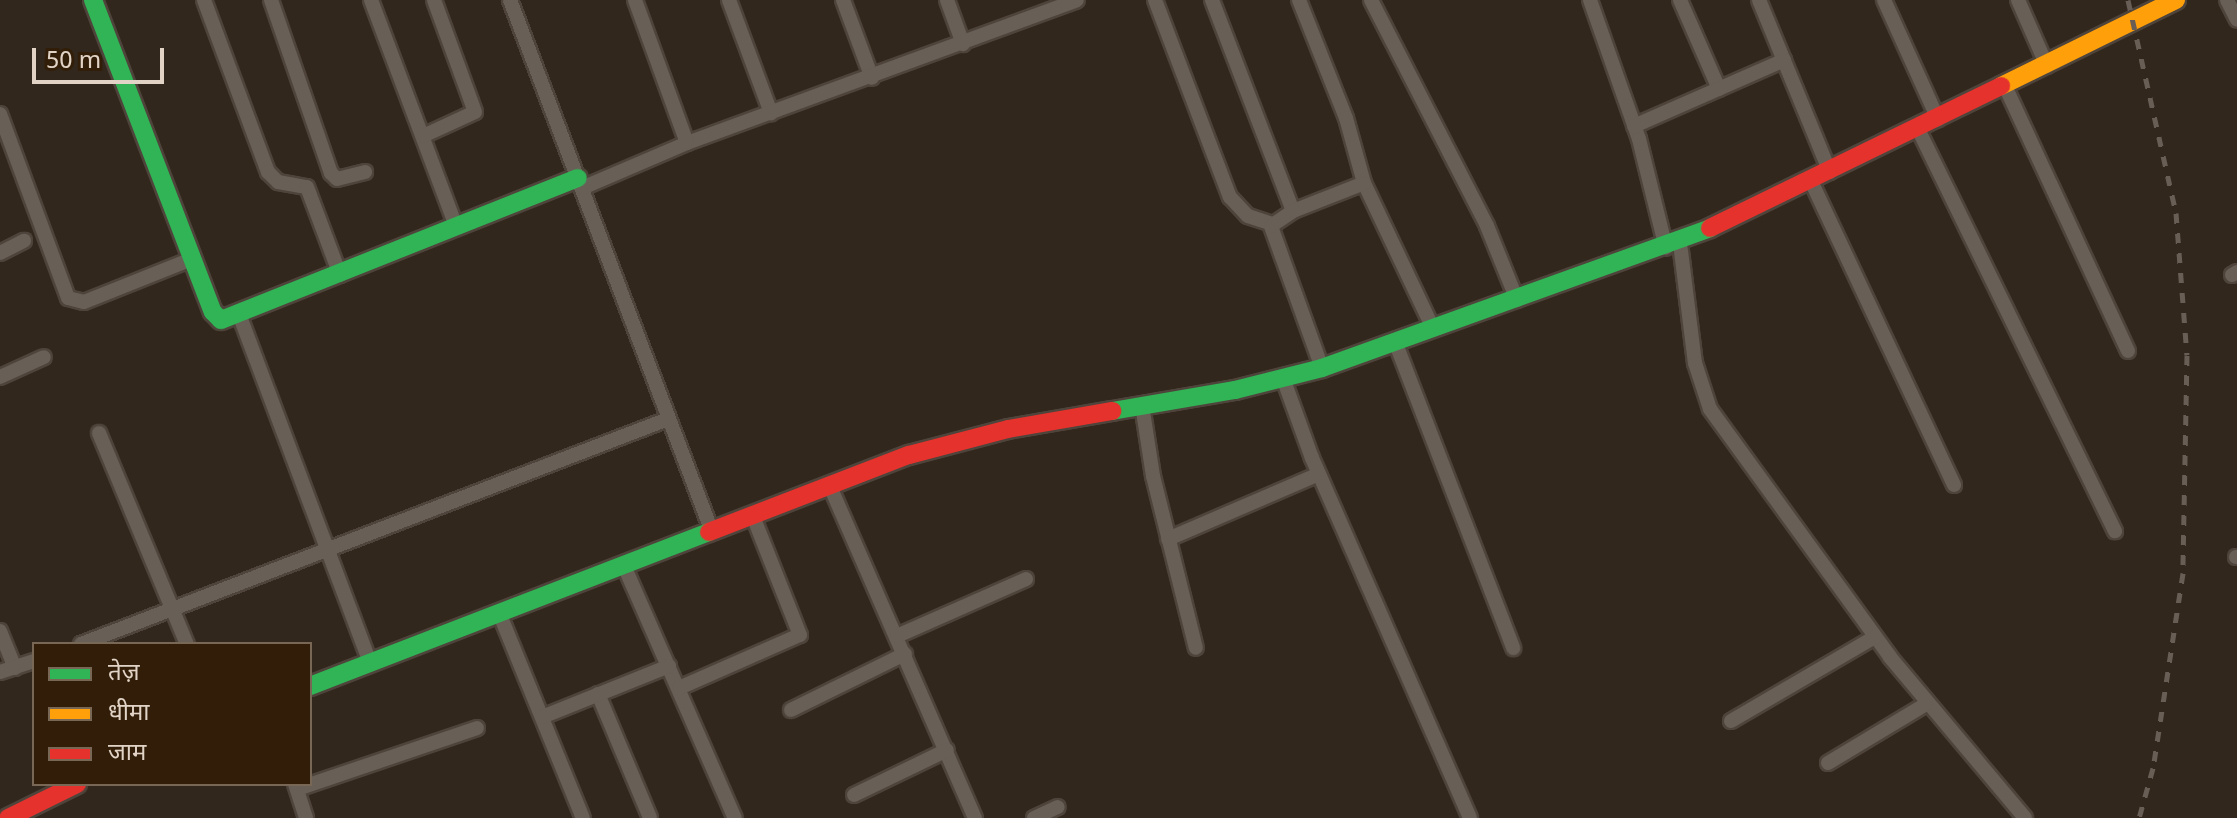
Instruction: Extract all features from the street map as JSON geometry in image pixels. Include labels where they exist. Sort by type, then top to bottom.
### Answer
[{"type":"main road","points":[[93,0],[217,318],[239,314],[456,226],[580,183]]},
{"type":"main road","points":[[312,685],[625,568],[711,529],[909,455],[1008,429],[1322,368],[1673,245],[1830,172],[2176,0]]},
{"type":"main road","points":[[6,818],[73,786]]},
{"type":"street","points":[[204,0],[268,172],[278,182],[307,187],[340,275]]},
{"type":"street","points":[[271,0],[331,173],[337,179],[365,172]]},
{"type":"street","points":[[371,0],[456,226]]},
{"type":"street","points":[[423,136],[475,112],[434,0]]},
{"type":"street","points":[[510,0],[711,529]]},
{"type":"street","points":[[635,0],[687,143]]},
{"type":"street","points":[[729,0],[771,113]]},
{"type":"street","points":[[843,0],[872,78]]},
{"type":"street","points":[[947,0],[963,44]]},
{"type":"street","points":[[580,183],[963,44],[1055,4],[1077,0]]},
{"type":"street","points":[[1155,0],[1230,197],[1238,210],[1273,224]]},
{"type":"street","points":[[1212,0],[1293,211]]},
{"type":"street","points":[[1299,0],[1346,118],[1364,183],[1433,328]]},
{"type":"street","points":[[1371,0],[1487,226],[1517,300]]},
{"type":"street","points":[[1590,0],[1673,245],[1704,396],[1875,637],[1926,704],[2025,818]]},
{"type":"street","points":[[1680,0],[1719,89]]},
{"type":"street","points":[[1759,0],[1830,172]]},
{"type":"street","points":[[1884,0],[1938,119]]},
{"type":"street","points":[[2018,0],[2047,66]]},
{"type":"street","points":[[2227,0],[2237,20]]},
{"type":"street","points":[[1634,126],[1784,60]]},
{"type":"street","points":[[2005,86],[2128,351]]},
{"type":"street","points":[[0,114],[68,298],[84,302],[192,259]]},
{"type":"street","points":[[1918,129],[2115,531]]},
{"type":"street","points":[[1811,181],[1954,485]]},
{"type":"street","points":[[1273,224],[1293,211],[1364,183]]},
{"type":"street","points":[[1273,224],[1273,238],[1322,368]]},
{"type":"street","points":[[0,253],[24,241]]},
{"type":"street","points":[[239,314],[370,663]]},
{"type":"street","points":[[1396,344],[1513,648]]},
{"type":"street","points":[[0,377],[44,357]]},
{"type":"street","points":[[1283,378],[1319,474],[1470,818]]},
{"type":"street","points":[[1142,405],[1168,539],[1196,648]]},
{"type":"street","points":[[86,642],[668,419]]},
{"type":"street","points":[[99,433],[186,642]]},
{"type":"street","points":[[1168,539],[1319,474]]},
{"type":"street","points":[[829,484],[975,818]]},
{"type":"street","points":[[679,688],[789,644],[800,635],[752,514]]},
{"type":"street","points":[[625,568],[735,818]]},
{"type":"street","points":[[897,636],[1026,579]]},
{"type":"street","points":[[500,615],[583,818]]},
{"type":"street","points":[[0,631],[7,670],[32,662]]},
{"type":"street","points":[[1731,721],[1875,637]]},
{"type":"street","points":[[791,710],[905,654]]},
{"type":"street","points":[[542,717],[669,666]]},
{"type":"street","points":[[598,694],[650,818]]},
{"type":"street","points":[[1828,763],[1926,704]]},
{"type":"street","points":[[312,781],[477,728]]},
{"type":"street","points":[[854,795],[947,750]]},
{"type":"street","points":[[296,786],[306,818]]},
{"type":"street","points":[[1034,818],[1058,807]]},
{"type":"street","points":[[0,810],[6,818]]},
{"type":"railway","points":[[2128,0],[2176,213],[2187,355],[2183,573],[2153,768],[2139,818]]},
{"type":"traffic: fast","points":[[93,0],[213,312],[221,320],[578,178]]},
{"type":"traffic: fast","points":[[1112,411],[1235,390],[1322,368],[1710,228]]},
{"type":"traffic: fast","points":[[312,685],[709,532]]},
{"type":"traffic: slow","points":[[2001,86],[2176,0]]},
{"type":"traffic: jam","points":[[1710,228],[2001,86]]},
{"type":"traffic: jam","points":[[709,532],[909,455],[1008,429],[1112,411]]},
{"type":"traffic: jam","points":[[8,818],[73,786]]}]
